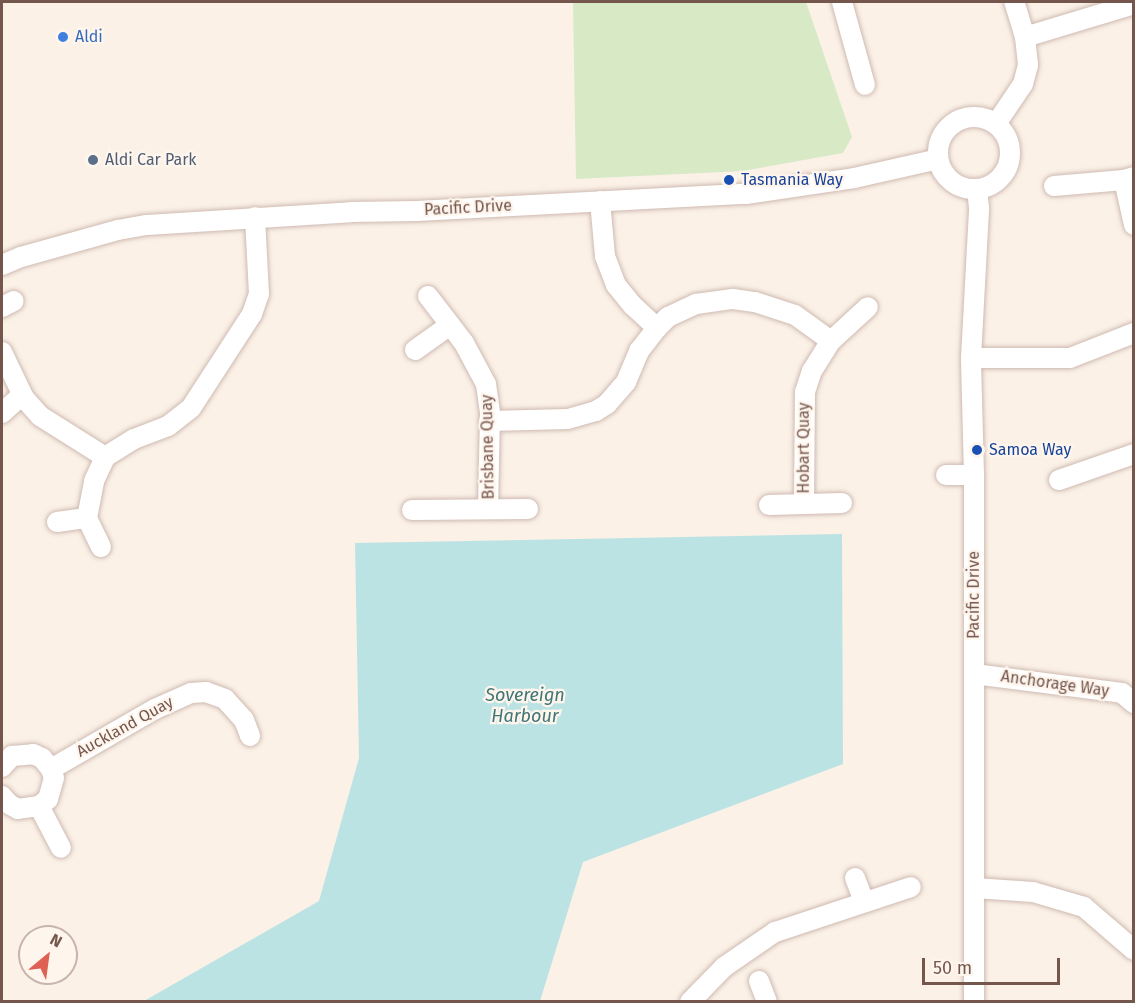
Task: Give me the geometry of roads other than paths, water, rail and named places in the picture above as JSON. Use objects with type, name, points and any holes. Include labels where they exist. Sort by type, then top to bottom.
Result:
[{"type":"street","points":[[842,2],[865,85]]},
{"type":"street","points":[[996,124],[1023,84],[1028,65],[1025,37],[1014,2]]},
{"type":"street","points":[[1025,37],[1134,4]]},
{"type":"street","points":[[969,117],[983,118],[996,124],[1009,144],[1008,163],[999,179],[977,189],[964,188],[952,181],[943,171],[938,159],[939,144],[945,131],[955,122],[969,117]]},
{"type":"street","name":"Pacific Drive","points":[[2,265],[21,256],[118,230],[255,217],[746,194],[854,178],[938,159]]},
{"type":"street","points":[[1054,186],[1129,179],[1134,225]]},
{"type":"street","name":"Pacific Drive","points":[[974,1002],[974,475],[970,358],[979,208],[977,189]]},
{"type":"street","points":[[600,201],[605,256],[616,285],[633,306],[657,327]]},
{"type":"street","points":[[101,547],[87,518],[94,481],[105,457],[134,439],[168,426],[191,408],[240,336],[260,294],[255,217]]},
{"type":"street","name":"Brisbane Quay","points":[[428,296],[464,343],[486,384],[489,421],[488,509]]},
{"type":"street","points":[[489,421],[568,419],[596,411],[612,399],[626,382],[639,351],[657,327],[668,317],[696,304],[733,300],[755,302],[795,315],[831,341]]},
{"type":"street","name":"Hobart Quay","points":[[804,503],[805,392],[812,371],[831,341],[868,307]]},
{"type":"street","points":[[415,351],[450,325]]},
{"type":"street","points":[[970,358],[1070,358],[1134,333]]},
{"type":"street","points":[[2,352],[22,395],[40,416],[105,457]]},
{"type":"street","points":[[2,413],[22,395]]},
{"type":"street","points":[[1059,480],[1134,454]]},
{"type":"street","points":[[946,475],[974,475]]},
{"type":"street","name":"Hobart Quay","points":[[769,505],[842,503]]},
{"type":"street","name":"Brisbane Quay","points":[[412,510],[528,509]]},
{"type":"street","points":[[57,522],[87,518]]},
{"type":"street","name":"Anchorage Way","points":[[974,674],[1130,692]]},
{"type":"street","name":"Auckland Quay","points":[[51,769],[155,709],[191,693],[206,692],[225,699],[244,720],[250,736]]},
{"type":"street","points":[[2,796],[18,809],[39,806],[48,799],[54,778],[51,769],[42,758],[33,754],[5,755]]},
{"type":"street","points":[[39,806],[62,848]]},
{"type":"street","points":[[855,878],[864,902]]},
{"type":"street","points":[[690,1002],[724,967],[775,932],[911,887]]},
{"type":"street","points":[[975,888],[1033,892],[1084,907],[1134,950]]},
{"type":"street","points":[[759,981],[767,1002]]},
{"type":"water","name":"Sovereign Harbour","points":[[842,534],[843,764],[583,862],[540,1001],[144,1001],[319,901],[359,758],[355,543]]},
{"type":"place","name":"Aldi","points":[[63,37]]},
{"type":"place","name":"Aldi Car Park","points":[[93,160]]},
{"type":"place","name":"Tasmania Way","points":[[729,180]]},
{"type":"place","name":"Samoa Way","points":[[977,450]]}]
